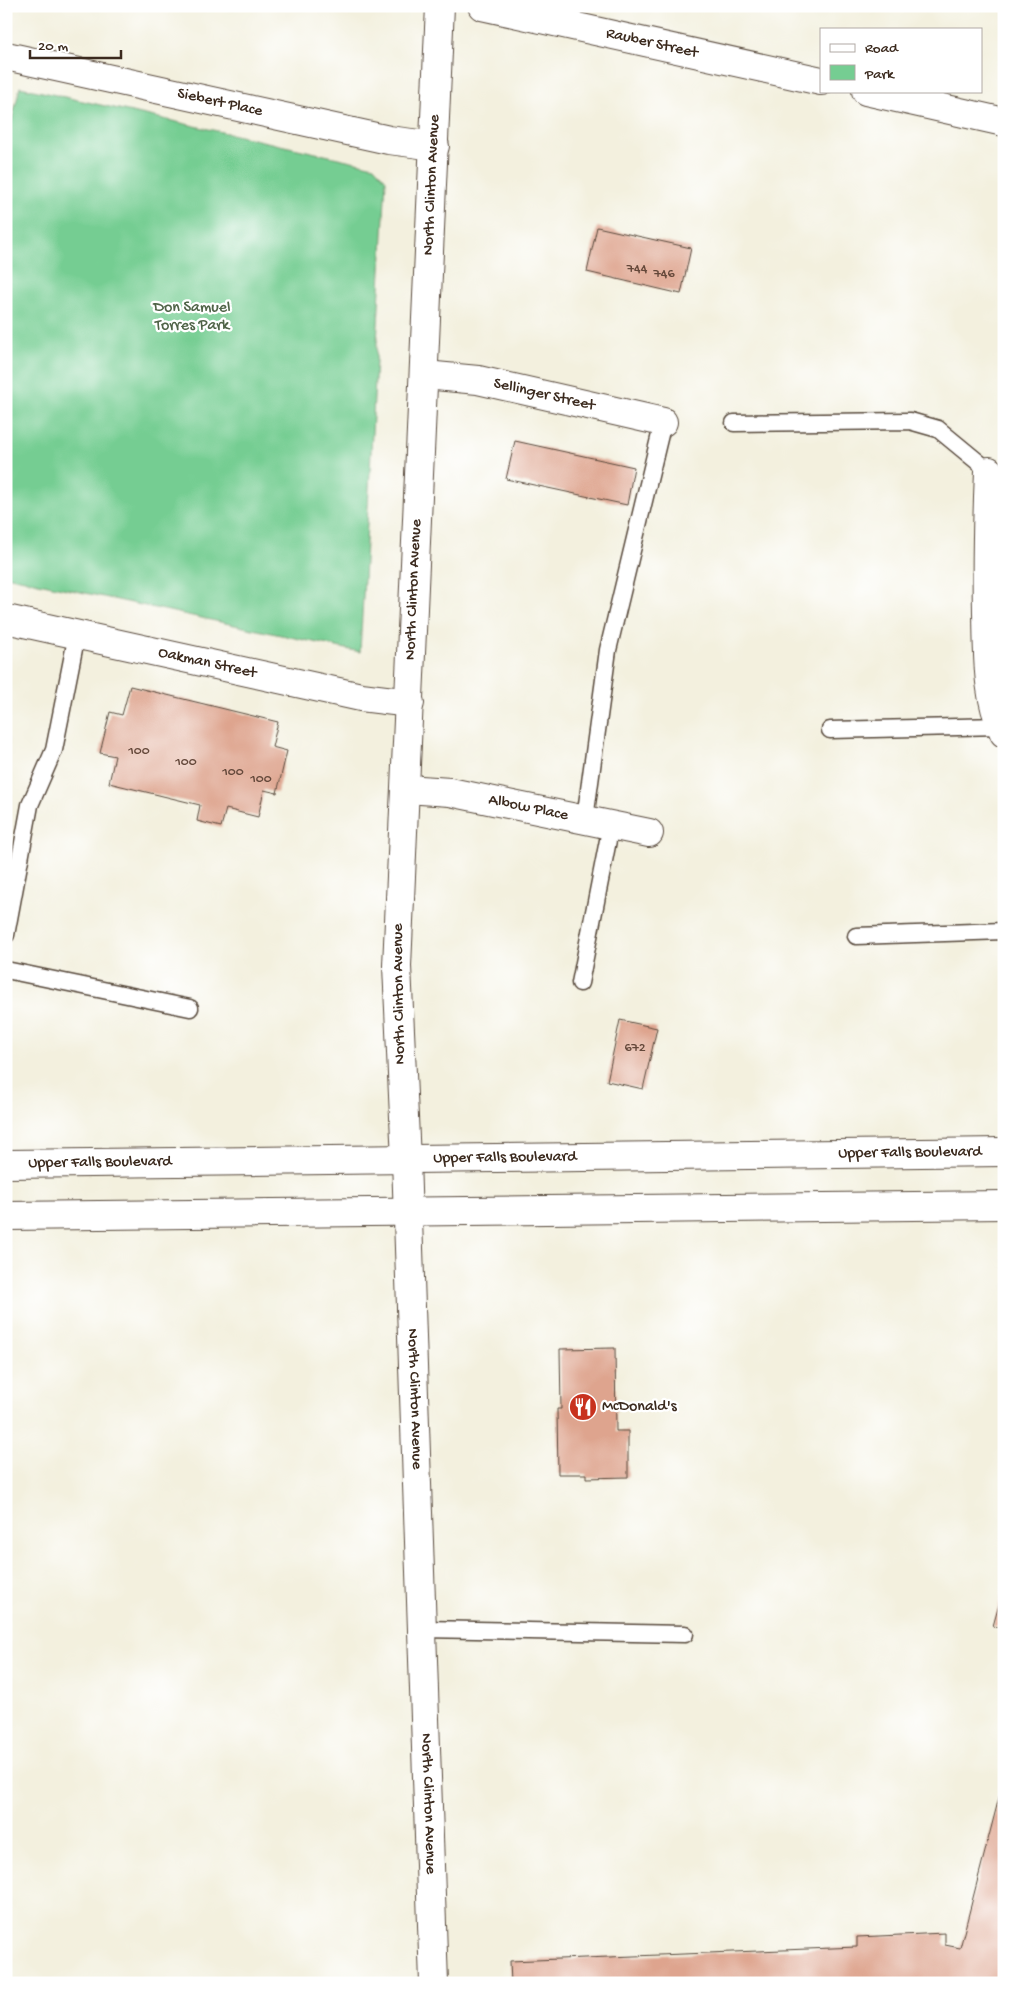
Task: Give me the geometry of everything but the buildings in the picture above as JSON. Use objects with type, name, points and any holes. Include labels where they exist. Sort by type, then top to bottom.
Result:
[{"type":"street","name":"North Clinton Avenue","points":[[434,1983],[408,1211],[397,966],[425,375],[440,6]]},
{"type":"street","name":"Rauber Street","points":[[482,6],[820,81]]},
{"type":"street","name":"Siebert Place","points":[[6,57],[389,140],[435,146]]},
{"type":"street","points":[[870,92],[1004,122]]},
{"type":"street","name":"Sellinger Street","points":[[425,375],[478,380],[663,422]]},
{"type":"street","points":[[999,473],[986,556],[989,672],[1002,730]]},
{"type":"street","name":"Oakman Street","points":[[7,624],[77,634],[361,697],[410,703]]},
{"type":"street","name":"Albow Place","points":[[406,790],[450,792],[649,833]]},
{"type":"street","name":"Upper Falls Boulevard","points":[[6,1164],[1004,1152]]},
{"type":"street","points":[[6,1160],[34,1163]]},
{"type":"street","points":[[6,1216],[1004,1205]]},
{"type":"lane","points":[[734,423],[910,421],[938,429],[999,473]]},
{"type":"lane","points":[[585,819],[608,650],[663,422]]},
{"type":"lane","points":[[6,935],[30,805],[54,750],[77,634]]},
{"type":"lane","points":[[830,730],[1002,730]]},
{"type":"lane","points":[[580,983],[612,825]]},
{"type":"lane","points":[[856,936],[1004,931]]},
{"type":"lane","points":[[6,970],[190,1008]]},
{"type":"lane","points":[[422,1628],[686,1634]]},
{"type":"green space","name":"Don Samuel Torres Park","points":[[20,87],[374,166],[386,180],[360,652],[6,576],[6,144]]},
{"type":"place","name":"McDonald's","points":[[583,1407]]}]
